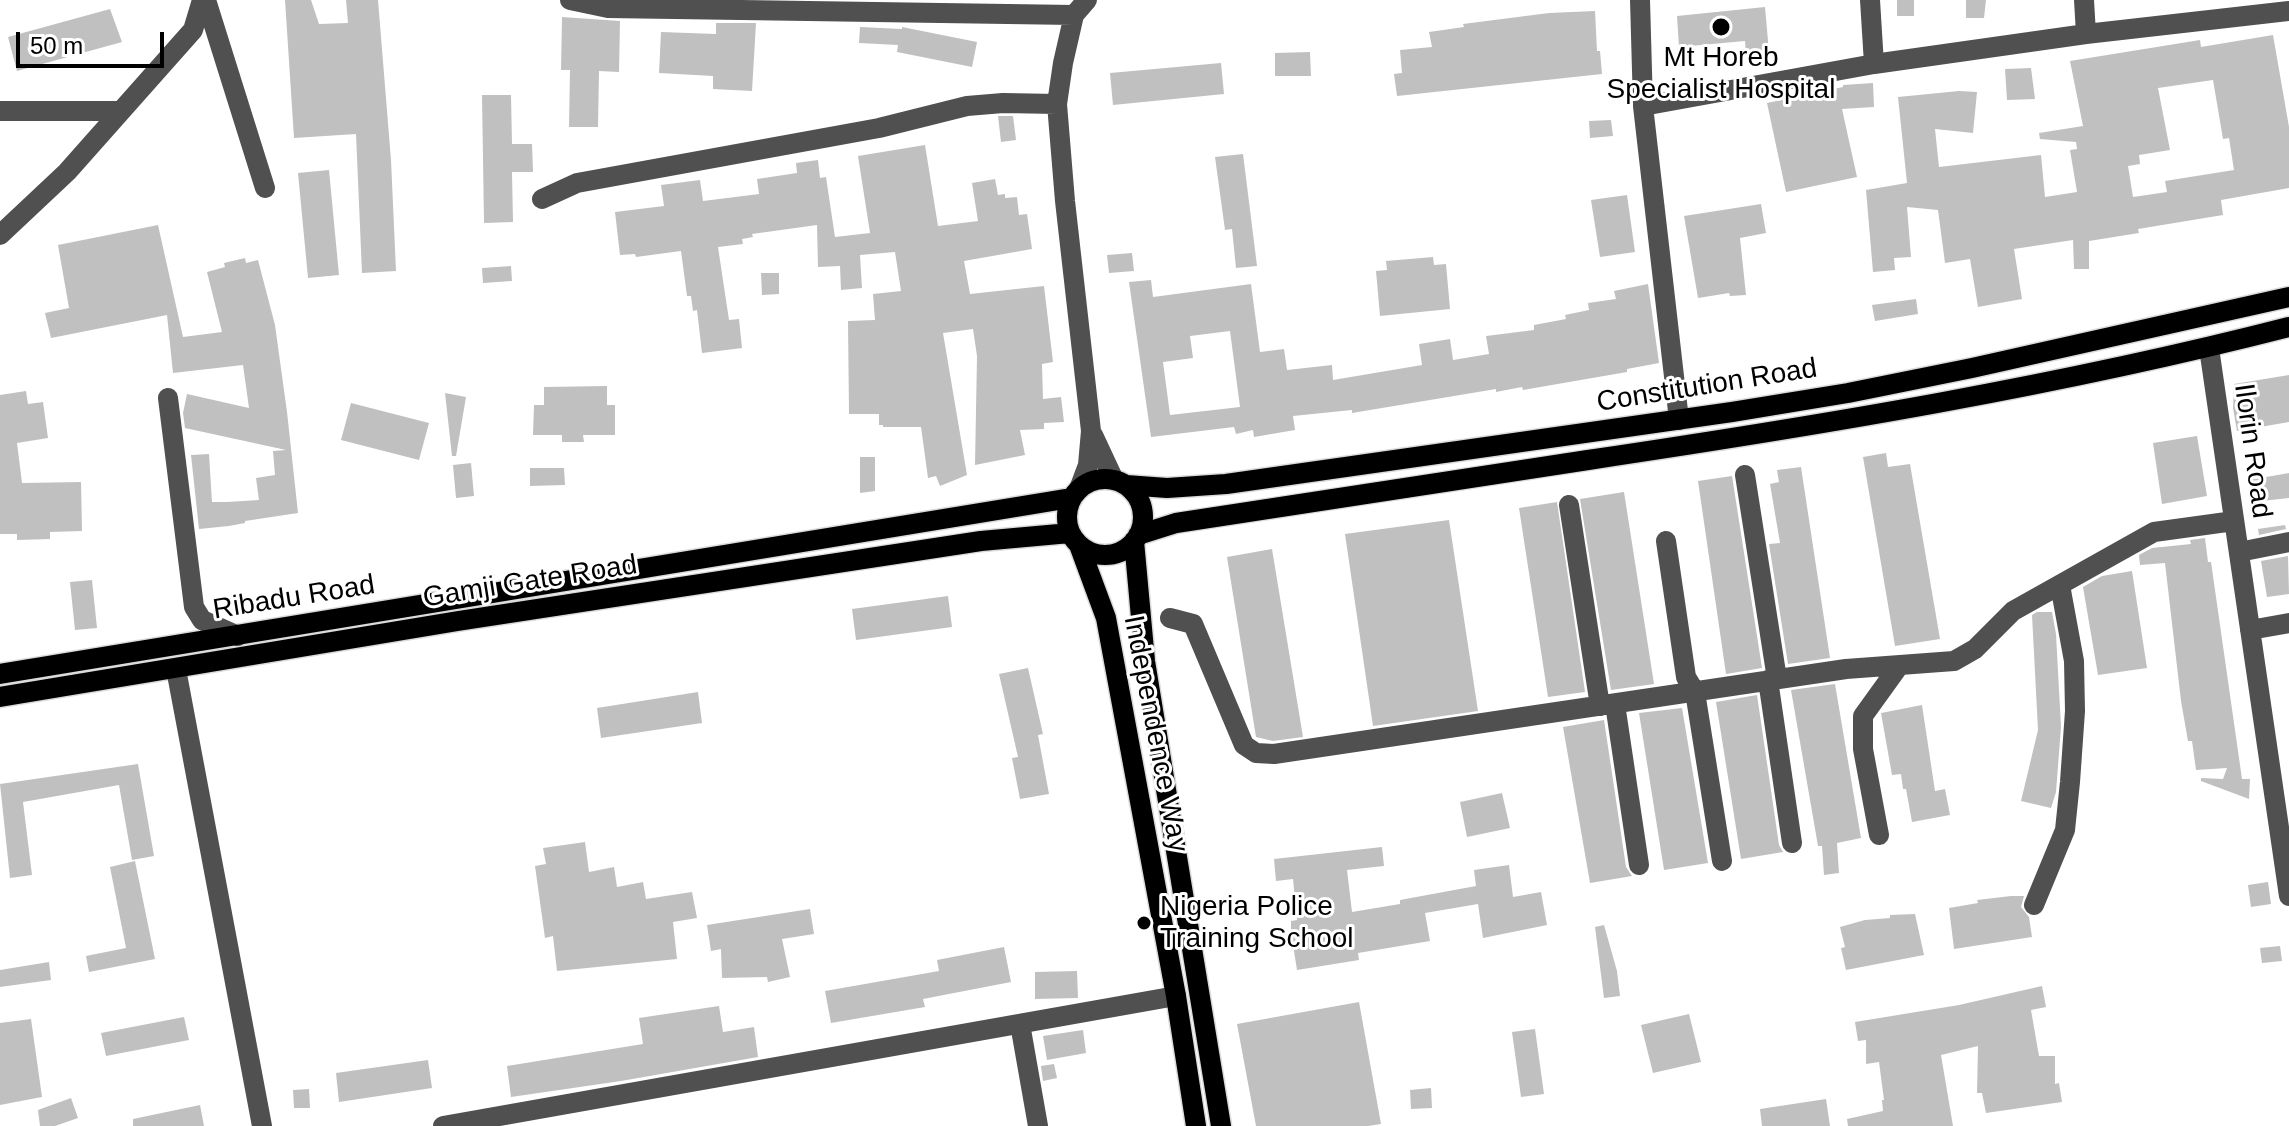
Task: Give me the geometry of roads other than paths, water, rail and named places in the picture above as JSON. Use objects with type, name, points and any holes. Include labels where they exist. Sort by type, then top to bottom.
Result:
[{"type":"main road","name":"Constitution Road","points":[[1120,483],[1167,488],[1226,484],[1679,420],[1848,393],[1972,368],[2289,297]]},
{"type":"main road","name":"Constitution Road","points":[[1136,538],[1176,523],[1806,427],[2209,348],[2289,327]]},
{"type":"main road","points":[[1102,479],[1120,483],[1134,493],[1143,514],[1136,538],[1122,550],[1108,554],[1092,552],[1075,539],[1067,521],[1075,494],[1090,482],[1102,479]]},
{"type":"main road","name":"Ribadu Road","points":[[0,674],[976,515],[1075,494]]},
{"type":"main road","name":"Independence Way","points":[[1136,538],[1145,661],[1221,1126]]},
{"type":"main road","name":"Independence Way","points":[[1075,539],[1106,618],[1176,996],[1196,1126]]},
{"type":"main road","name":"Gamji Gate Road","points":[[0,697],[458,621],[981,541],[1075,539]]},
{"type":"street","points":[[0,235],[67,172],[193,30],[204,0]]},
{"type":"street","points":[[204,0],[265,188]]},
{"type":"street","points":[[570,0],[608,8],[1081,8],[1063,63],[1057,104],[1091,431],[1088,465],[1075,494]]},
{"type":"street","points":[[1640,0],[1643,106],[1679,420]]},
{"type":"street","points":[[1870,0],[1874,64]]},
{"type":"street","points":[[2084,0],[2086,34]]},
{"type":"street","points":[[1643,106],[1874,64],[2086,34],[2289,11]]},
{"type":"street","points":[[542,199],[577,183],[879,128],[967,106],[1057,104]]},
{"type":"street","points":[[0,111],[120,111]]},
{"type":"street","name":"Ilorin Road","points":[[2209,348],[2250,630],[2282,796],[2289,895]]},
{"type":"street","points":[[168,398],[194,607],[202,620],[238,636]]},
{"type":"street","points":[[1091,431],[1120,483]]},
{"type":"street","points":[[1745,475],[1792,843]]},
{"type":"street","points":[[1569,505],[1639,865]]},
{"type":"street","points":[[1170,618],[1193,624],[1244,745],[1256,753],[1274,754],[1772,679],[1846,669],[1954,661],[1975,649],[2013,611],[2154,532],[2234,521]]},
{"type":"street","points":[[1666,541],[1686,677],[1695,692],[1722,861]]},
{"type":"street","points":[[2239,552],[2289,542]]},
{"type":"street","points":[[2034,905],[2065,830],[2070,782],[2075,711],[2074,661],[2060,585]]},
{"type":"street","points":[[2250,630],[2289,623]]},
{"type":"street","points":[[1879,835],[1863,749],[1863,716],[1899,666]]},
{"type":"street","points":[[176,669],[262,1126]]},
{"type":"street","points":[[443,1126],[1176,996]]},
{"type":"street","points":[[1020,1024],[1038,1126]]},
{"type":"place","name":"Mt Horeb Specialist Hospital","points":[[1721,27]]},
{"type":"place","name":"Nigeria Police Training School","points":[[1144,923]]}]
